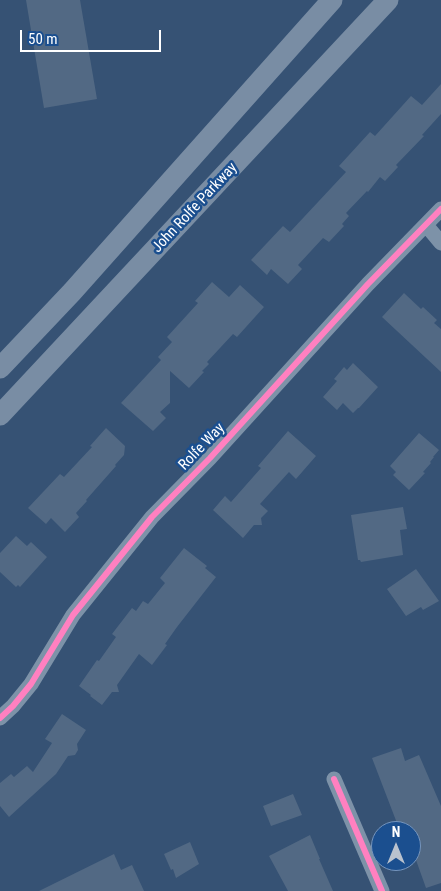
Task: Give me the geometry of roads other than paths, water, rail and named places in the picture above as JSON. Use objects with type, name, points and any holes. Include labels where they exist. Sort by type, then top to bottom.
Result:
[{"type":"main road","points":[[0,368],[72,292],[332,0]]},
{"type":"main road","name":"John Rolfe Parkway","points":[[0,415],[388,0]]},
{"type":"street","name":"Rolfe Way","points":[[0,718],[13,706],[31,684],[73,615],[152,517],[210,458],[368,284],[441,209]]},
{"type":"street","points":[[426,225],[441,243]]},
{"type":"street","points":[[334,779],[382,891]]}]
